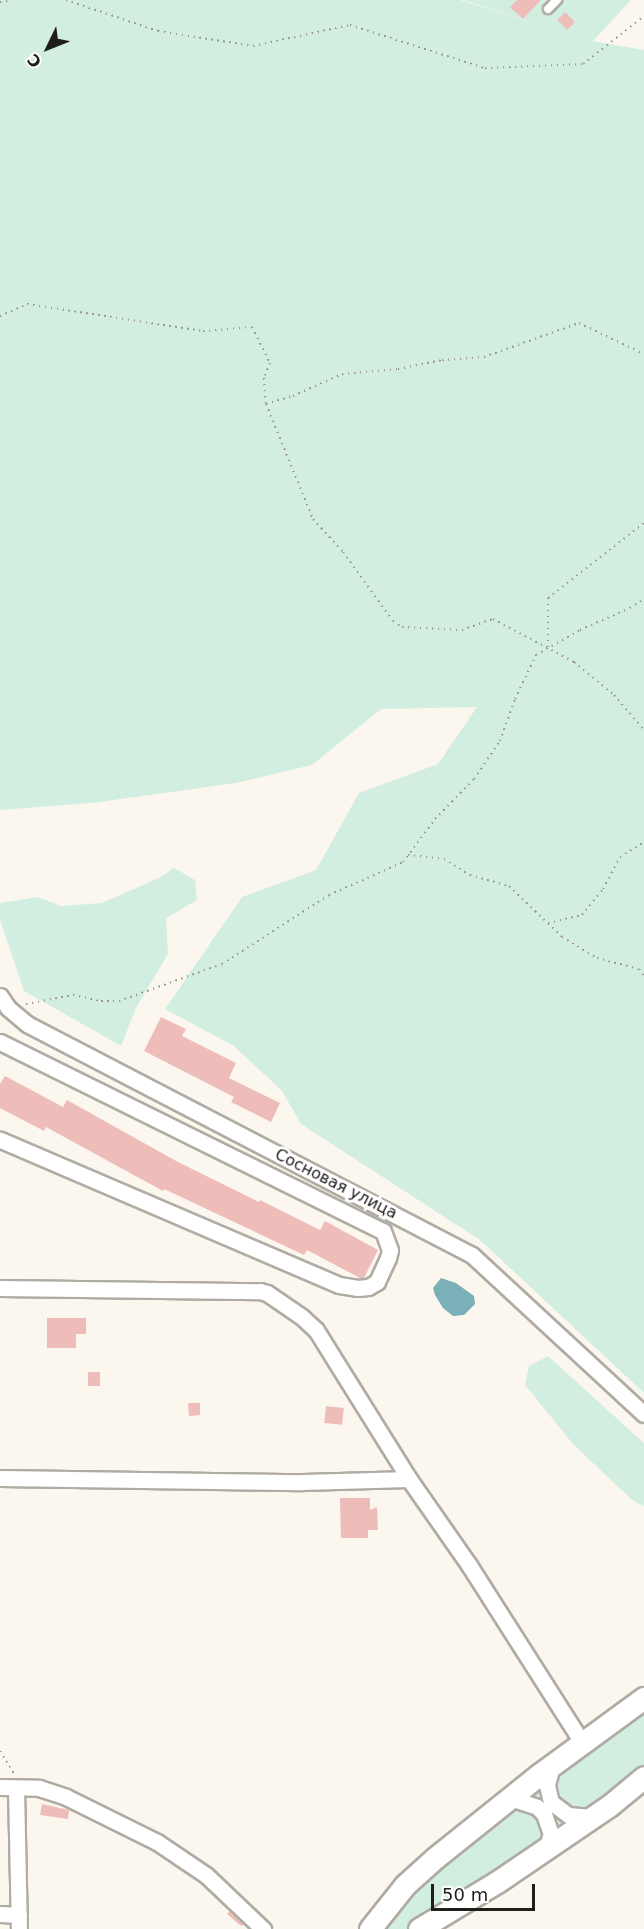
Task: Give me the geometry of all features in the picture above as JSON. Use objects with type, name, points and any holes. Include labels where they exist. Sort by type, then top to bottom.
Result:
[{"type":"main road","points":[[370,1929],[405,1885],[510,1798],[644,1698]]},
{"type":"main road","points":[[419,1929],[592,1817],[644,1777]]},
{"type":"street","name":"Сосновая улица","points":[[2,1002],[27,1024],[472,1255],[644,1414]]},
{"type":"street","points":[[0,1042],[382,1231],[390,1250],[388,1258],[377,1282],[368,1287],[339,1285],[0,1140]]},
{"type":"street","points":[[0,1288],[267,1293],[316,1330],[409,1479],[470,1565],[583,1744]]},
{"type":"street","points":[[0,1478],[302,1482],[409,1479]]},
{"type":"street","points":[[552,1766],[547,1785],[550,1802],[568,1815],[592,1817]]},
{"type":"street","points":[[0,1787],[39,1788],[66,1797],[157,1842],[206,1875],[263,1929]]},
{"type":"street","points":[[0,1914],[19,1922],[20,1788]]},
{"type":"street","points":[[510,1798],[537,1807],[544,1814],[551,1834],[546,1848]]},
{"type":"lane","points":[[548,9],[557,0]]},
{"type":"path","points":[[0,2],[11,0]]},
{"type":"path","points":[[66,0],[158,32],[253,46],[350,25],[485,68],[583,64],[644,16]]},
{"type":"path","points":[[0,316],[27,304],[203,331],[252,327],[270,363],[264,378],[266,404],[313,519],[343,552],[393,621],[402,627],[462,630],[493,619],[574,662],[614,695],[644,730]]},
{"type":"path","points":[[266,404],[293,396],[342,374],[398,369],[441,360],[484,357],[579,323],[644,354]]},
{"type":"path","points":[[548,648],[548,598],[644,523]]},
{"type":"path","points":[[2,1002],[73,995],[101,1001],[119,1000],[222,964],[329,895],[403,862],[435,819],[474,779],[500,741],[515,699],[536,655],[644,599]]},
{"type":"path","points":[[548,923],[582,915],[603,888],[620,857],[644,842]]},
{"type":"path","points":[[408,855],[444,859],[470,875],[509,886],[562,937],[597,958],[639,969],[644,975]]},
{"type":"path","points":[[0,1751],[20,1788]]},
{"type":"green space","points":[[0,0],[460,0],[537,24],[463,0],[631,0],[593,41],[644,50],[644,1393],[480,1240],[301,1124],[282,1091],[234,1046],[165,1009],[242,897],[316,870],[359,793],[438,764],[477,707],[381,709],[312,765],[236,783],[92,803],[0,810]]},
{"type":"green space","points":[[174,868],[195,880],[197,900],[166,918],[168,954],[136,1008],[121,1046],[24,991],[0,920],[0,903],[38,897],[61,906],[102,903],[159,878]]},
{"type":"green space","points":[[548,1356],[644,1443],[644,1506],[632,1500],[573,1444],[525,1385],[529,1366]]},
{"type":"green space","points":[[644,1702],[644,1774],[591,1814],[558,1806],[551,1778]]},
{"type":"green space","points":[[547,1772],[544,1793],[578,1820],[555,1833],[522,1798]]},
{"type":"green space","points":[[522,1805],[543,1820],[544,1844],[409,1929],[375,1929],[395,1902],[501,1810]]},
{"type":"water","points":[[441,1278],[456,1283],[474,1296],[475,1304],[464,1315],[453,1316],[443,1308],[433,1288]]},
{"type":"building","points":[[517,0],[541,0],[523,19],[510,7]]},
{"type":"building","points":[[565,12],[575,22],[567,30],[557,20]]},
{"type":"building","points":[[161,1017],[186,1029],[182,1036],[236,1063],[229,1078],[280,1103],[271,1122],[231,1102],[234,1097],[144,1051]]},
{"type":"building","points":[[5,1076],[63,1107],[67,1100],[178,1162],[259,1202],[260,1200],[320,1230],[325,1221],[378,1250],[364,1278],[307,1250],[304,1255],[164,1189],[163,1191],[46,1127],[44,1131],[0,1108],[0,1084]]},
{"type":"building","points":[[47,1318],[86,1318],[86,1334],[76,1334],[76,1348],[47,1348]]},
{"type":"building","points":[[88,1372],[100,1372],[100,1386],[88,1386]]},
{"type":"building","points":[[188,1403],[200,1403],[200,1415],[189,1416]]},
{"type":"building","points":[[326,1406],[344,1408],[342,1425],[324,1423]]},
{"type":"building","points":[[340,1498],[370,1498],[370,1510],[377,1507],[378,1530],[368,1530],[368,1538],[341,1538]]},
{"type":"building","points":[[42,1804],[69,1810],[68,1819],[40,1815]]},
{"type":"building","points":[[230,1911],[244,1924],[241,1926],[227,1914]]}]
